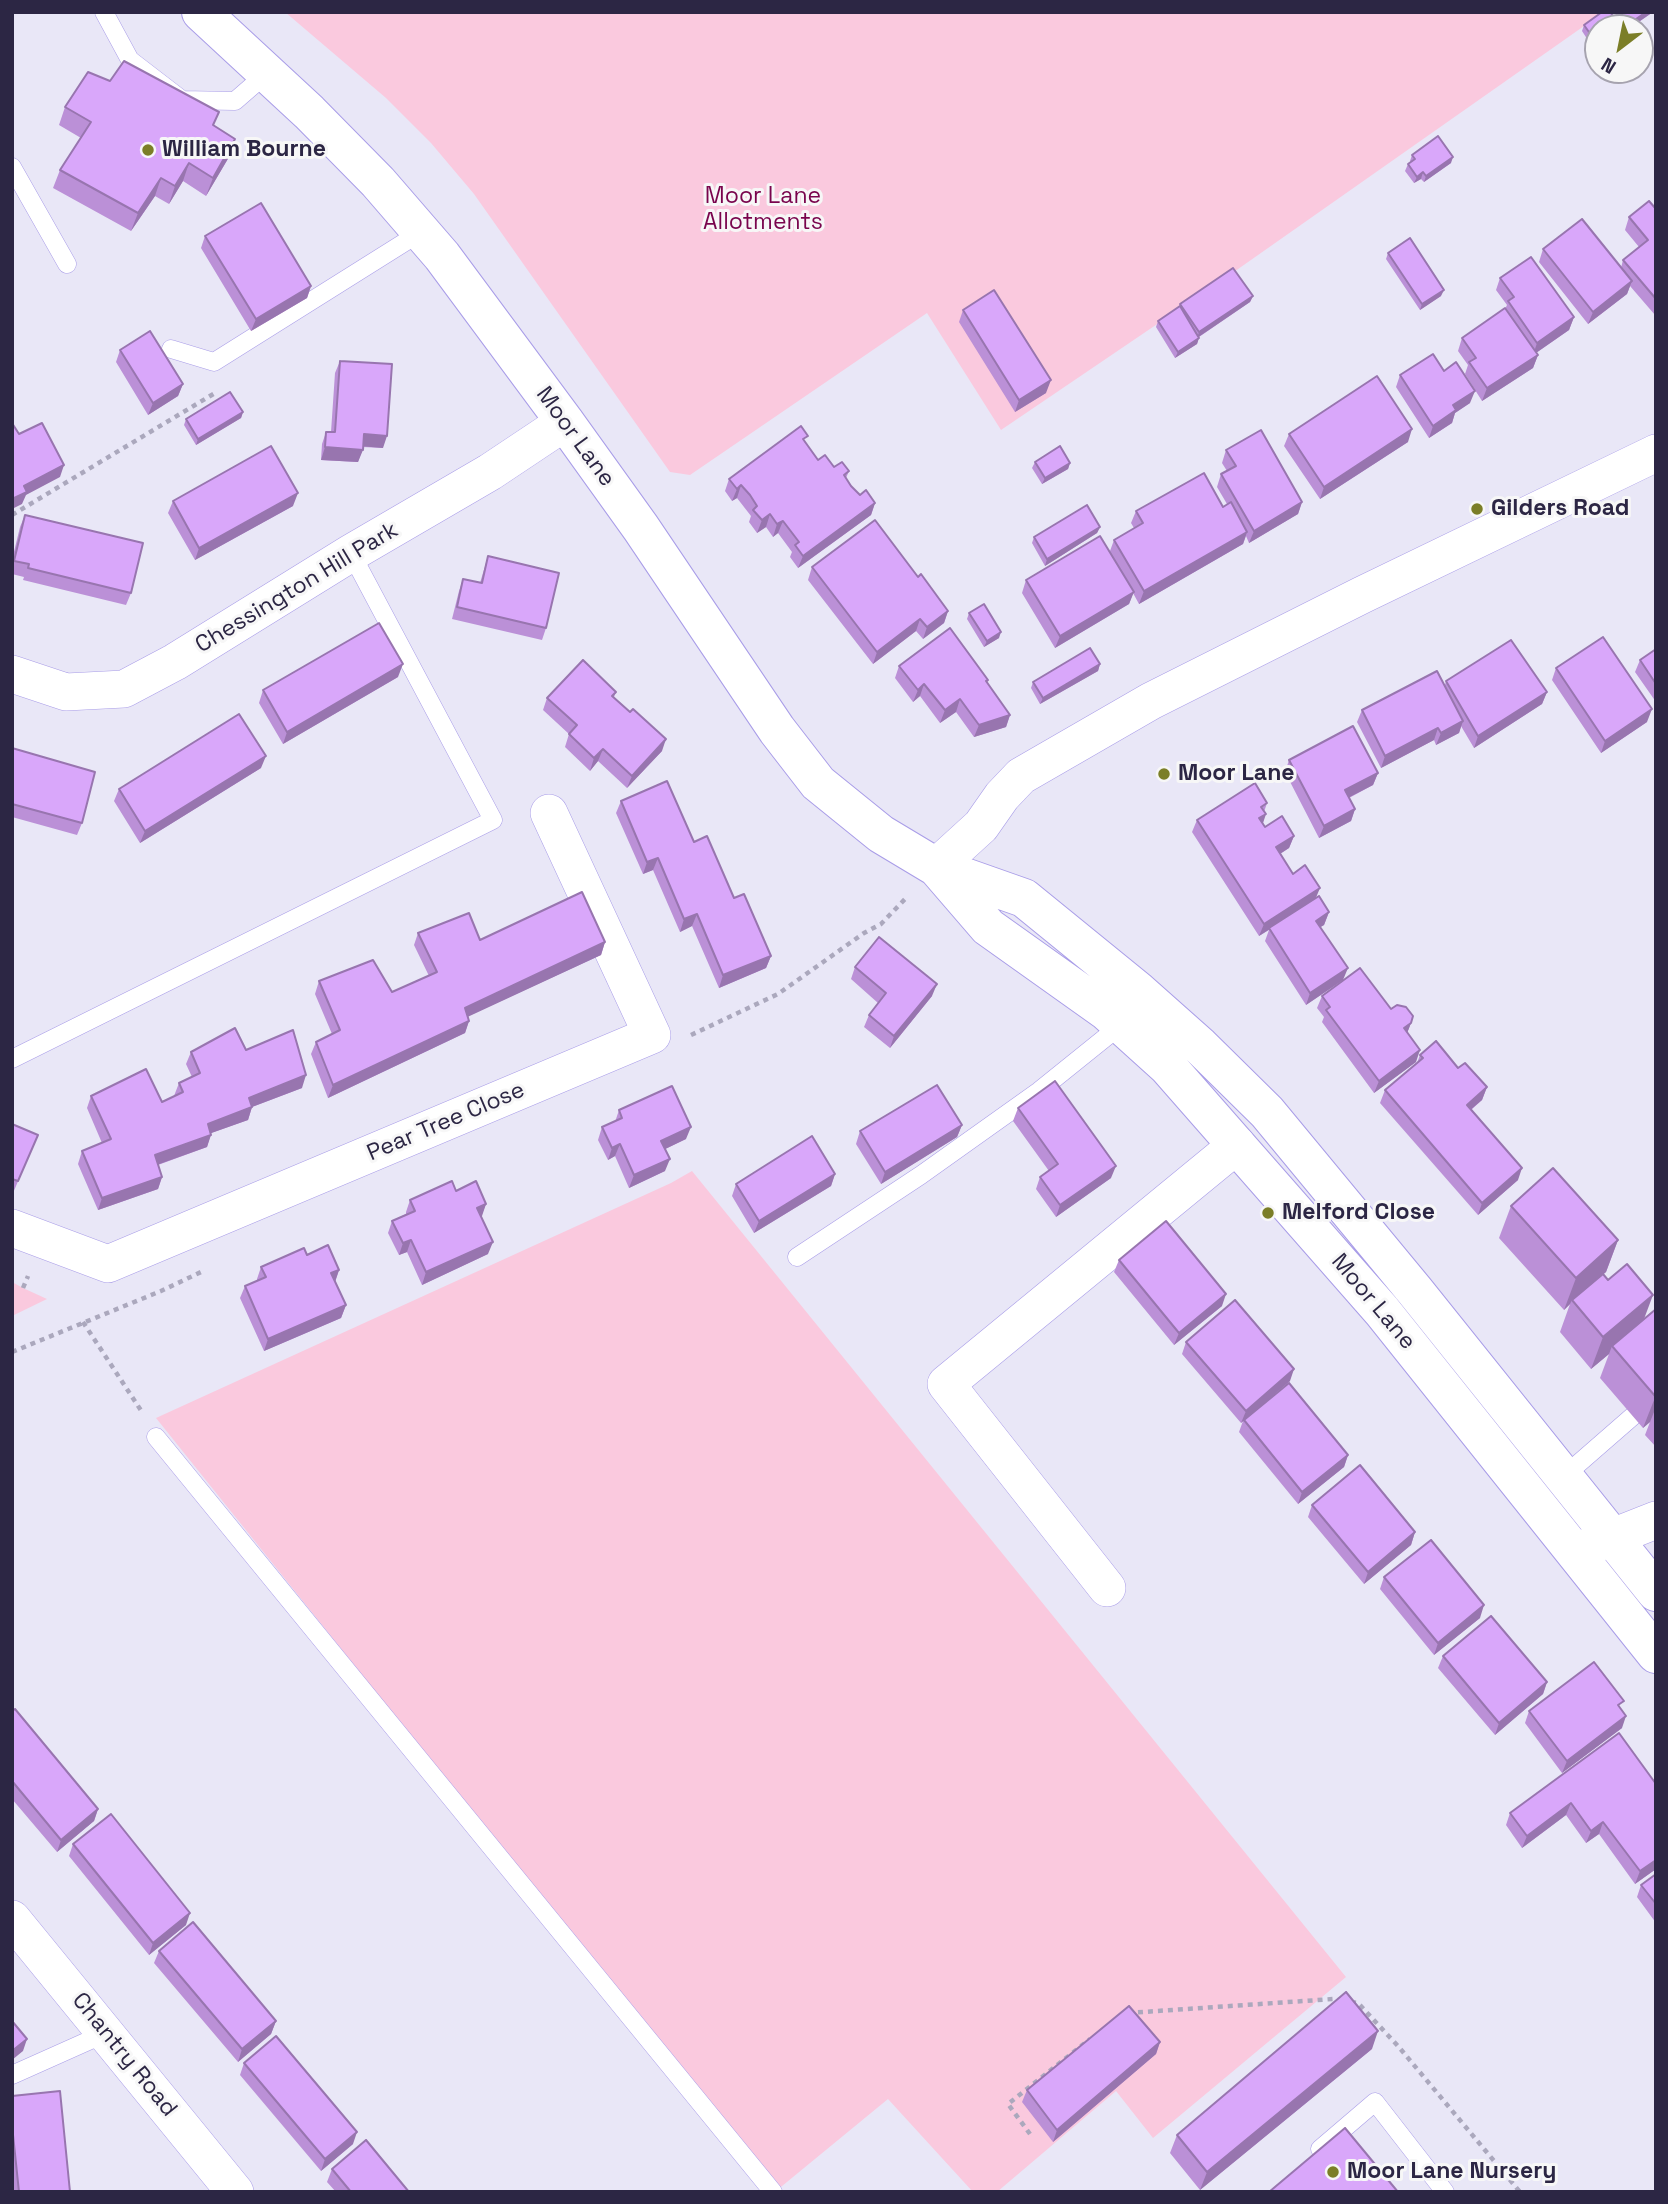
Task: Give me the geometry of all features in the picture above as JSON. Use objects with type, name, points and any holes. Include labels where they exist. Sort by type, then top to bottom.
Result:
[{"type":"street","name":"Moor Lane","points":[[201,12],[309,112],[378,182],[442,256],[641,528],[777,730],[818,783],[881,834],[936,867],[1024,898],[1137,990],[1200,1046],[1258,1102],[1656,1592]]},
{"type":"street","name":"Chessington Hill Park","points":[[12,674],[66,692],[124,689],[175,662],[351,553],[490,472],[565,422]]},
{"type":"street","points":[[936,867],[981,826],[1002,796],[1021,776],[1151,701],[1656,453]]},
{"type":"street","name":"Pear Tree Close","points":[[12,1228],[108,1264],[652,1035],[549,813]]},
{"type":"street","name":"Moor Lane","points":[[936,867],[988,927],[1106,1011],[1168,1067],[1382,1311],[1656,1654]]},
{"type":"street","points":[[1107,1588],[946,1384],[1237,1145]]},
{"type":"street","points":[[1574,1552],[1656,1520]]},
{"type":"street","name":"Chantry Road","points":[[12,1919],[235,2192]]},
{"type":"lane","points":[[104,12],[130,60],[181,100],[235,101],[266,74]]},
{"type":"lane","points":[[12,167],[67,264]]},
{"type":"lane","points":[[171,349],[214,362],[421,232]]},
{"type":"lane","points":[[12,1059],[493,820],[351,553]]},
{"type":"lane","points":[[797,1257],[922,1175],[1039,1091],[1121,1025]]},
{"type":"lane","points":[[1563,1477],[1633,1416]]},
{"type":"lane","points":[[156,1437],[774,2192]]},
{"type":"lane","points":[[12,2075],[106,2033]]},
{"type":"lane","points":[[1312,2156],[1375,2102],[1445,2192]]},
{"type":"path","points":[[83,1322],[149,1422],[156,1437]]},
{"type":"path","points":[[1121,2014],[1333,1999],[1357,2003],[1398,2046],[1520,2192]]},
{"type":"path","points":[[1030,2134],[1007,2104],[1090,2038]]},
{"type":"green space","name":"Moor Lane Allotments","points":[[285,12],[1604,12],[1584,14],[1584,26],[1231,274],[1001,430],[927,313],[690,475],[670,472],[474,194],[431,143],[386,98]]},
{"type":"green space","points":[[692,1171],[1346,1977],[1153,2138],[1116,2091],[997,2192],[973,2192],[888,2099],[776,2191],[156,1418],[671,1183]]},
{"type":"green space","points":[[12,1282],[23,1288],[47,1299],[12,1316]]},
{"type":"building","points":[[1620,12],[1646,12],[1643,14]]},
{"type":"building","name":"William Bourne","points":[[124,61],[219,112],[213,125],[235,139],[213,178],[189,163],[175,186],[161,178],[138,213],[60,170],[91,122],[65,107],[88,72],[110,81]]},
{"type":"building","points":[[1438,136],[1453,157],[1426,176],[1423,172],[1417,177],[1408,164],[1415,159],[1412,155]]},
{"type":"building","points":[[1649,201],[1656,209],[1656,299],[1623,260],[1648,240],[1629,217]]},
{"type":"building","points":[[261,203],[311,286],[256,319],[205,236]]},
{"type":"building","points":[[1582,219],[1632,281],[1593,312],[1543,249]]},
{"type":"building","points":[[1410,238],[1444,290],[1422,304],[1388,253]]},
{"type":"building","points":[[1531,257],[1574,317],[1537,343],[1508,301],[1514,297],[1500,278]]},
{"type":"building","points":[[1233,268],[1253,296],[1199,332],[1180,304]]},
{"type":"building","points":[[994,290],[1051,380],[1019,400],[963,310]]},
{"type":"building","points":[[1180,306],[1199,338],[1178,352],[1158,321]]},
{"type":"building","points":[[1505,308],[1538,355],[1487,388],[1469,362],[1476,358],[1462,338]]},
{"type":"building","points":[[150,331],[183,384],[153,403],[120,350]]},
{"type":"building","points":[[1433,354],[1444,371],[1456,362],[1475,391],[1453,405],[1456,410],[1433,426],[1400,375]]},
{"type":"building","points":[[340,361],[392,364],[387,436],[364,434],[363,450],[325,447],[326,432],[335,432]]},
{"type":"building","points":[[1377,376],[1412,429],[1324,487],[1289,434]]},
{"type":"building","points":[[230,392],[243,412],[198,439],[186,419]]},
{"type":"building","points":[[12,423],[19,434],[42,423],[64,465],[24,486],[27,492],[12,499]]},
{"type":"building","points":[[801,426],[808,436],[803,439],[818,460],[825,455],[834,467],[842,462],[849,471],[844,475],[851,486],[860,495],[866,490],[875,503],[803,556],[795,545],[799,542],[783,521],[777,524],[770,514],[762,520],[753,510],[757,506],[750,495],[741,485],[737,489],[729,479]]},
{"type":"building","points":[[1261,430],[1302,502],[1254,531],[1221,474],[1236,466],[1226,450]]},
{"type":"building","points":[[271,446],[298,493],[199,548],[173,501]]},
{"type":"building","points":[[1060,446],[1070,463],[1045,478],[1035,462]]},
{"type":"building","points":[[1204,473],[1223,507],[1231,502],[1247,532],[1144,591],[1114,540],[1143,523],[1136,511]]},
{"type":"building","points":[[1087,505],[1100,527],[1047,559],[1034,537]]},
{"type":"building","points":[[25,515],[143,543],[131,593],[28,568],[29,564],[14,561]]},
{"type":"building","points":[[875,520],[918,577],[921,574],[948,611],[927,627],[920,619],[877,652],[812,567]]},
{"type":"building","points":[[1100,536],[1134,592],[1060,636],[1026,580]]},
{"type":"building","points":[[488,556],[559,573],[546,628],[457,607],[463,579],[482,583]]},
{"type":"building","points":[[984,604],[1001,632],[987,641],[969,613]]},
{"type":"building","points":[[379,623],[403,664],[287,732],[263,690]]},
{"type":"building","points":[[950,628],[1010,715],[979,725],[960,699],[945,710],[924,684],[918,690],[899,666]]},
{"type":"building","points":[[1603,637],[1652,709],[1605,741],[1556,668]]},
{"type":"building","points":[[1511,640],[1547,692],[1478,736],[1446,681]]},
{"type":"building","points":[[1090,648],[1100,664],[1043,698],[1033,682]]},
{"type":"building","points":[[1656,649],[1656,684],[1640,660]]},
{"type":"building","points":[[583,660],[616,692],[612,696],[630,712],[633,709],[666,739],[632,776],[603,749],[594,758],[569,734],[577,725],[547,698]]},
{"type":"building","points":[[1437,671],[1463,721],[1441,733],[1438,728],[1385,756],[1362,710]]},
{"type":"building","points":[[239,714],[266,756],[145,831],[119,789]]},
{"type":"building","points":[[1353,726],[1378,773],[1345,790],[1355,809],[1324,826],[1289,760]]},
{"type":"building","points":[[12,748],[95,772],[82,823],[12,804]]},
{"type":"building","points":[[667,781],[694,842],[707,836],[734,898],[744,894],[771,956],[723,975],[697,914],[684,919],[658,858],[647,862],[621,801]]},
{"type":"building","points":[[1255,783],[1267,803],[1261,807],[1266,814],[1259,818],[1265,827],[1282,816],[1294,836],[1276,847],[1293,874],[1305,865],[1320,888],[1264,924],[1197,820]]},
{"type":"building","points":[[582,892],[605,942],[465,1008],[469,1021],[333,1085],[316,1042],[340,1030],[319,981],[373,960],[392,992],[437,972],[418,933],[469,913],[480,940]]},
{"type":"building","points":[[1319,896],[1329,912],[1316,921],[1348,968],[1310,993],[1269,928]]},
{"type":"building","points":[[879,937],[937,984],[894,1036],[869,1015],[886,993],[855,967]]},
{"type":"building","points":[[1360,968],[1391,1009],[1397,1005],[1406,1007],[1413,1016],[1411,1023],[1404,1028],[1420,1050],[1379,1081],[1326,1010],[1330,1007],[1322,996]]},
{"type":"building","points":[[235,1028],[246,1050],[293,1030],[306,1075],[249,1098],[252,1107],[208,1124],[211,1135],[155,1155],[162,1177],[102,1198],[82,1151],[111,1139],[91,1096],[146,1069],[162,1102],[183,1092],[179,1083],[200,1073],[191,1052]]},
{"type":"building","points":[[1436,1041],[1458,1068],[1465,1063],[1487,1087],[1467,1105],[1522,1168],[1482,1203],[1385,1090],[1423,1058],[1420,1055]]},
{"type":"building","points":[[1055,1081],[1116,1166],[1060,1205],[1040,1177],[1058,1164],[1018,1108]]},
{"type":"building","points":[[937,1085],[962,1125],[885,1172],[860,1131]]},
{"type":"building","points":[[672,1086],[691,1127],[661,1141],[670,1159],[634,1175],[620,1144],[612,1148],[602,1127],[622,1118],[619,1110]]},
{"type":"building","points":[[12,1124],[38,1135],[18,1181],[12,1179]]},
{"type":"building","points":[[812,1136],[835,1174],[759,1221],[736,1184]]},
{"type":"building","points":[[1553,1168],[1618,1240],[1576,1278],[1511,1206]]},
{"type":"building","points":[[452,1181],[456,1191],[476,1181],[486,1204],[477,1208],[493,1242],[426,1272],[411,1240],[403,1243],[392,1221],[415,1211],[410,1200]]},
{"type":"building","points":[[1166,1221],[1226,1294],[1179,1333],[1119,1260]]},
{"type":"building","points":[[328,1245],[339,1270],[331,1273],[346,1305],[268,1339],[245,1286],[266,1277],[261,1267],[304,1248],[307,1255]]},
{"type":"building","points":[[1627,1264],[1653,1295],[1603,1337],[1572,1300],[1603,1274],[1608,1280]]},
{"type":"building","points":[[1235,1300],[1294,1369],[1246,1411],[1186,1342]]},
{"type":"building","points":[[1656,1309],[1656,1395],[1655,1396],[1612,1346]]},
{"type":"building","points":[[1289,1383],[1348,1455],[1302,1492],[1244,1420]]},
{"type":"building","points":[[1360,1465],[1415,1532],[1368,1572],[1312,1505]]},
{"type":"building","points":[[1431,1540],[1484,1605],[1438,1643],[1384,1577]]},
{"type":"building","points":[[1491,1616],[1547,1682],[1499,1723],[1443,1656]]},
{"type":"building","points":[[1594,1662],[1624,1701],[1618,1705],[1626,1716],[1567,1761],[1529,1711]]},
{"type":"building","points":[[15,1709],[98,1809],[61,1840],[12,1781],[12,1711]]},
{"type":"building","points":[[1619,1733],[1656,1784],[1656,1860],[1640,1871],[1603,1822],[1591,1831],[1571,1803],[1527,1836],[1510,1813]]},
{"type":"building","points":[[111,1814],[190,1913],[153,1943],[73,1844]]},
{"type":"building","points":[[1656,1874],[1656,1904],[1641,1885]]},
{"type":"building","points":[[193,1922],[276,2021],[242,2049],[159,1951]]},
{"type":"building","points":[[1346,1992],[1378,2031],[1207,2172],[1177,2135]]},
{"type":"building","points":[[1129,2006],[1160,2042],[1057,2130],[1027,2090]]},
{"type":"building","points":[[12,2021],[27,2039],[12,2051]]},
{"type":"building","points":[[276,2036],[357,2132],[325,2159],[244,2063]]},
{"type":"building","points":[[60,2091],[70,2192],[19,2192],[12,2125],[12,2096]]},
{"type":"building","points":[[1345,2128],[1398,2192],[1269,2192]]},
{"type":"building","points":[[366,2140],[409,2192],[351,2192],[332,2169]]},
{"type":"place","name":"William Bourne","points":[[148,150]]},
{"type":"place","name":"Gilders Road","points":[[1477,509]]},
{"type":"place","name":"Moor Lane","points":[[1164,774]]},
{"type":"place","name":"Melford Close","points":[[1268,1213]]},
{"type":"place","name":"Moor Lane Nursery","points":[[1333,2172]]}]
